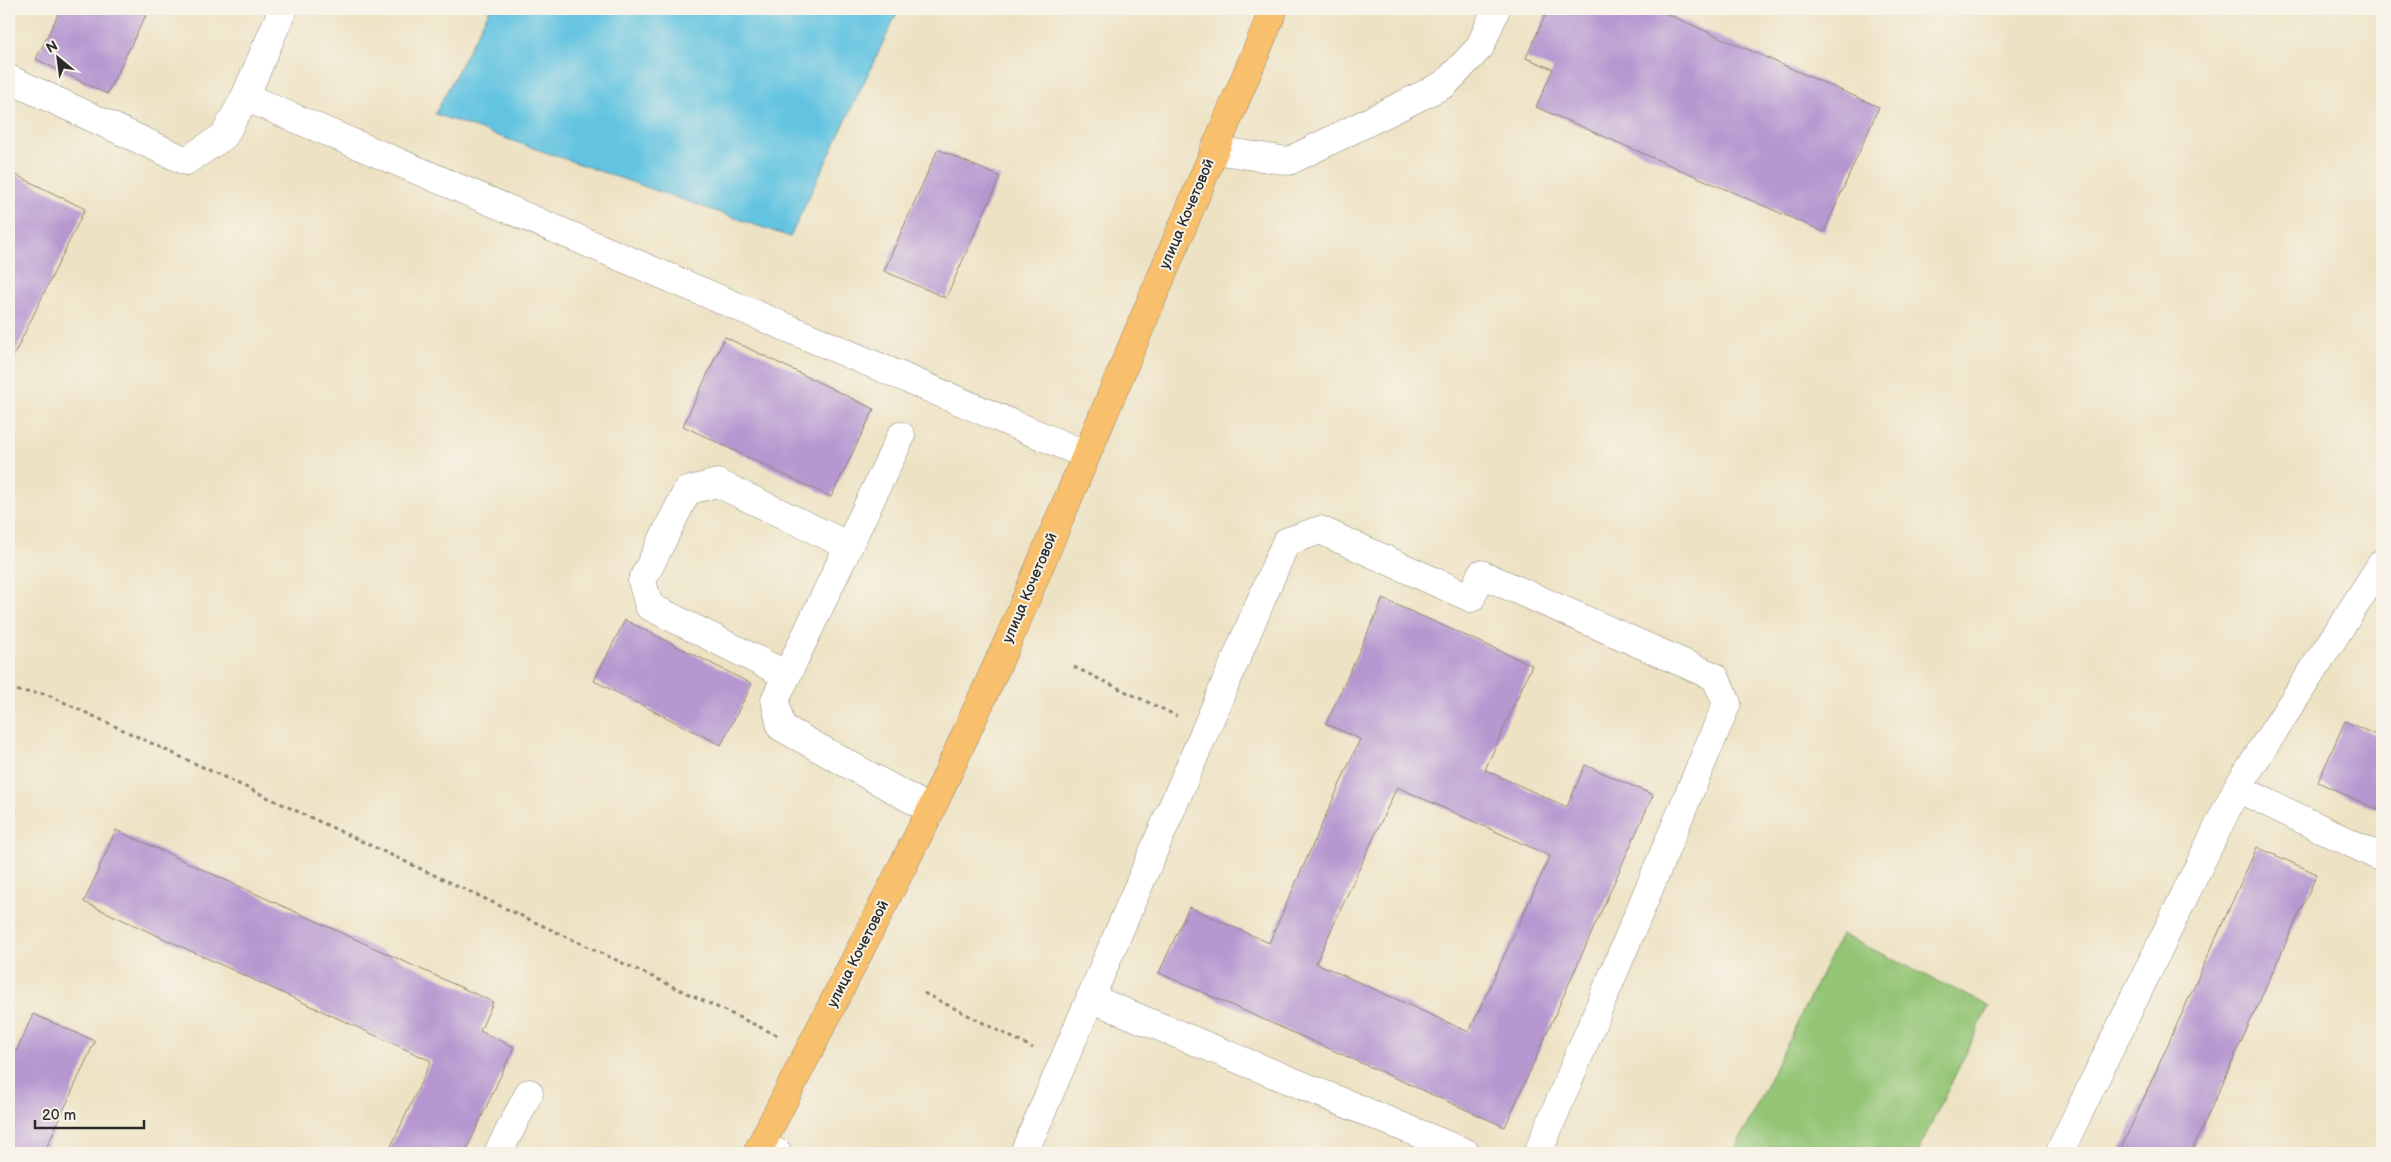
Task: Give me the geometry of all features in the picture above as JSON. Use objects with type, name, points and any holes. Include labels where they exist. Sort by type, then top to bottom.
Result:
[{"type":"main road","name":"улица Кочетовой","points":[[765,1151],[809,1050],[931,810],[1009,639],[1274,9]]},
{"type":"lane","points":[[9,79],[186,161],[224,136],[244,97],[283,9]]},
{"type":"lane","points":[[1214,150],[1289,161],[1445,84],[1480,47],[1496,9]]},
{"type":"lane","points":[[244,97],[1086,455]]},
{"type":"lane","points":[[901,436],[775,700],[781,727],[931,810]]},
{"type":"lane","points":[[787,675],[650,606],[642,582],[687,491],[717,482],[849,546]]},
{"type":"lane","points":[[1024,1153],[1286,542],[1320,530],[1471,598],[1481,574],[1714,677],[1727,703],[1538,1153]]},
{"type":"lane","points":[[2059,1153],[2237,788],[2382,563]]},
{"type":"lane","points":[[2237,788],[2382,858]]},
{"type":"lane","points":[[1090,998],[1466,1153]]},
{"type":"lane","points":[[498,1153],[529,1093]]},
{"type":"path","points":[[1074,667],[1206,729]]},
{"type":"path","points":[[9,690],[46,694],[809,1050]]},
{"type":"path","points":[[924,993],[1062,1064]]},
{"type":"green space","points":[[1841,934],[1989,1006],[1917,1153],[1733,1153]]},
{"type":"water","points":[[490,9],[899,9],[790,237],[435,114]]},
{"type":"building","points":[[61,9],[149,9],[107,94],[36,59]]},
{"type":"building","points":[[1548,9],[1661,9],[1660,11],[1879,107],[1824,232],[1536,107],[1553,69],[1526,58]]},
{"type":"building","points":[[938,149],[1000,177],[946,298],[884,271]]},
{"type":"building","points":[[12,173],[85,209],[9,365],[9,180]]},
{"type":"building","points":[[725,337],[874,409],[831,497],[683,426]]},
{"type":"building","points":[[1383,599],[1532,665],[1485,770],[1567,807],[1585,765],[1653,795],[1505,1127],[1159,973],[1189,907],[1269,943],[1360,739],[1326,724]],"holes":[[[1397,787],[1550,856],[1469,1032],[1316,963]]]},
{"type":"building","points":[[625,620],[752,684],[721,745],[594,681]]},
{"type":"building","points":[[2345,721],[2382,738],[2382,812],[2318,782]]},
{"type":"building","points":[[116,830],[493,1002],[480,1031],[514,1047],[465,1153],[388,1153],[431,1061],[84,902]]},
{"type":"building","points":[[2257,847],[2317,874],[2191,1153],[2119,1153]]},
{"type":"building","points":[[33,1014],[95,1041],[44,1153],[9,1153],[9,1067]]}]
